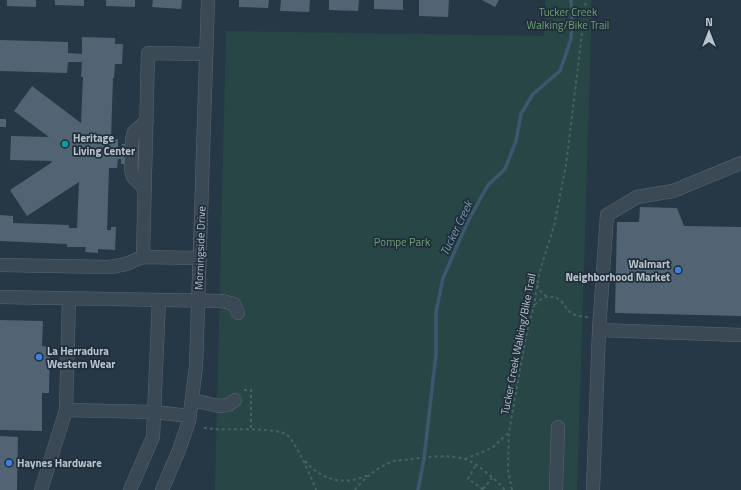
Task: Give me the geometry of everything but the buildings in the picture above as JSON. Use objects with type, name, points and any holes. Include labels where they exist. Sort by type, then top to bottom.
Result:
[{"type":"street","name":"Morningside Drive","points":[[162,490],[179,450],[190,416],[196,367],[208,0]]},
{"type":"street","points":[[143,257],[148,54],[206,54]]},
{"type":"street","points":[[593,490],[599,330],[607,215],[637,197],[673,191],[741,163]]},
{"type":"street","points":[[0,265],[110,267],[126,264],[143,257],[200,258]]},
{"type":"street","points":[[0,297],[222,301],[234,304],[238,313]]},
{"type":"street","points":[[41,490],[66,410],[69,298]]},
{"type":"street","points":[[130,490],[153,437],[159,300]]},
{"type":"street","points":[[599,330],[741,335]]},
{"type":"street","points":[[192,400],[219,406],[228,405],[238,395]]},
{"type":"street","points":[[66,410],[155,412],[190,416]]},
{"type":"street","points":[[556,490],[558,427]]},
{"type":"path","name":"Tucker Creek Walking/Bike Trail","points":[[512,490],[508,470],[509,432],[526,336],[534,306],[542,263],[554,226],[566,164],[586,0]]},
{"type":"path","points":[[537,285],[546,297]]},
{"type":"path","points":[[534,306],[538,300],[546,297],[552,297],[561,301],[568,311],[584,317]]},
{"type":"path","points":[[238,395],[251,390],[251,430]]},
{"type":"path","points":[[204,428],[276,430],[289,436],[307,468],[316,490]]},
{"type":"path","points":[[464,459],[492,448],[509,432]]},
{"type":"path","points":[[301,457],[312,469],[325,478],[350,480],[359,479],[394,461],[445,456],[464,459],[492,478],[505,490]]},
{"type":"path","points":[[476,466],[468,479],[483,490],[492,478]]},
{"type":"path","points":[[355,490],[370,474]]},
{"type":"green space","name":"Pompe Park","points":[[545,0],[591,0],[577,490],[215,490],[226,31],[544,36]]},
{"type":"waterway","name":"Tucker Creek","points":[[418,490],[424,459],[436,354],[436,312],[443,278],[468,221],[488,185],[505,169],[516,141],[521,114],[533,94],[560,71],[571,39],[571,0]]},
{"type":"place","name":"Heritage Living Center","points":[[65,144]]},
{"type":"place","name":"Walmart Neighborhood Market","points":[[678,270]]},
{"type":"place","name":"La Herradura Western Wear","points":[[39,357]]},
{"type":"place","name":"Haynes Hardware","points":[[9,463]]}]
